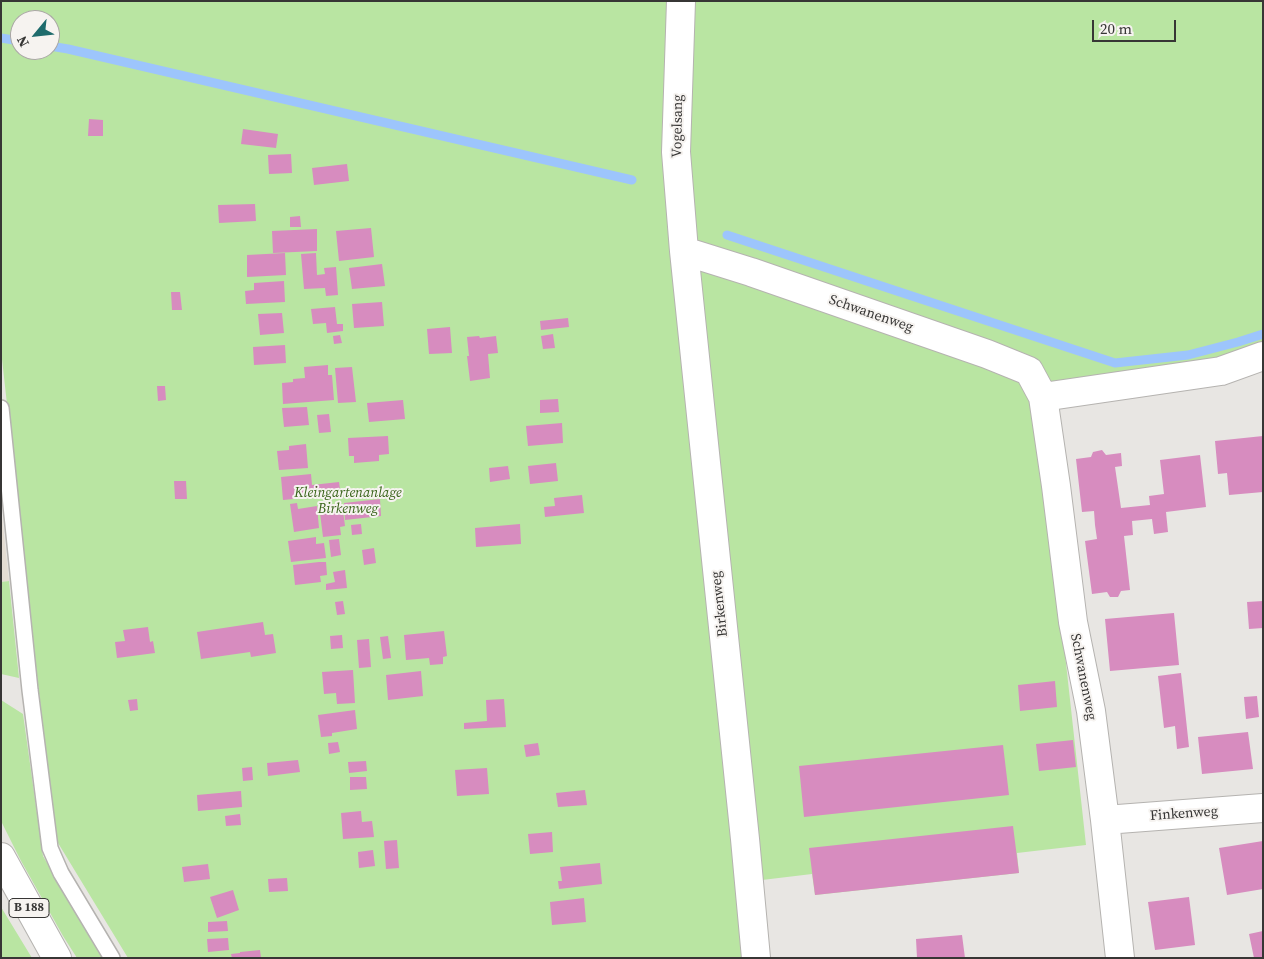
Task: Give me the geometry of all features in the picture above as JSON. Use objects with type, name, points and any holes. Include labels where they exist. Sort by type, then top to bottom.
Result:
[{"type":"street","name":"Vogelsang","points":[[681,1],[676,152],[684,251]]},
{"type":"street","name":"Schwanenweg","points":[[684,251],[751,272],[995,357],[1029,371],[1043,398],[1073,622],[1091,712],[1120,958]]},
{"type":"street","name":"Birkenweg","points":[[684,251],[756,958]]},
{"type":"street","points":[[1043,398],[1221,371],[1263,356]]},
{"type":"street","name":"Finkenweg","points":[[1105,820],[1263,808]]},
{"type":"street","name":"B 188","points":[[1,857],[57,958]]},
{"type":"lane","points":[[1,408],[30,690],[50,848],[61,872],[112,958]]},
{"type":"shaded area","points":[[1,507],[9,581],[1,582]]},
{"type":"green space","name":"Kleingartenanlage Birkenweg","points":[[1,1],[668,1],[663,149],[668,232],[744,958],[128,958],[55,838],[1,350]]},
{"type":"green space","points":[[693,1],[1263,1],[1263,351],[1037,400],[1086,845],[1017,853],[1019,873],[815,895],[812,874],[762,880],[703,316],[689,154]]},
{"type":"green space","points":[[9,581],[19,678],[1,674],[1,582]]},
{"type":"green space","points":[[1,700],[23,714],[43,856],[102,958],[77,958],[20,859],[1,821]]},
{"type":"green space","points":[[1,907],[32,958],[1,958]]},
{"type":"building","points":[[89,119],[103,120],[103,136],[88,136]]},
{"type":"building","points":[[243,129],[278,134],[276,148],[241,144]]},
{"type":"building","points":[[291,154],[292,173],[269,174],[268,155]]},
{"type":"building","points":[[347,164],[349,181],[314,185],[312,168]]},
{"type":"building","points":[[255,204],[256,221],[219,223],[218,205]]},
{"type":"building","points":[[300,216],[301,227],[290,227],[290,217]]},
{"type":"building","points":[[371,228],[374,257],[339,261],[336,231]]},
{"type":"building","points":[[317,229],[317,251],[273,253],[272,231]]},
{"type":"building","points":[[285,253],[286,275],[247,277],[247,255]]},
{"type":"building","points":[[316,253],[317,275],[325,274],[324,268],[336,267],[338,295],[326,296],[325,288],[304,289],[301,254]]},
{"type":"building","points":[[382,264],[385,286],[352,289],[349,268]]},
{"type":"building","points":[[284,281],[285,302],[246,304],[245,291],[254,290],[254,283]]},
{"type":"building","points":[[171,292],[180,292],[182,310],[172,310]]},
{"type":"building","points":[[382,302],[384,326],[354,328],[352,304]]},
{"type":"building","points":[[335,307],[337,324],[343,324],[343,331],[327,333],[326,323],[313,324],[311,309]]},
{"type":"building","points":[[282,313],[284,333],[260,335],[258,314]]},
{"type":"building","points":[[568,318],[569,327],[541,330],[540,321]]},
{"type":"building","points":[[450,327],[452,353],[429,354],[427,329]]},
{"type":"building","points":[[553,334],[555,348],[543,349],[541,336]]},
{"type":"building","points":[[340,335],[342,343],[334,344],[333,336]]},
{"type":"building","points":[[479,336],[480,338],[496,336],[498,353],[488,354],[490,378],[470,381],[467,337]]},
{"type":"building","points":[[285,345],[286,363],[254,365],[253,347]]},
{"type":"building","points":[[328,365],[328,375],[332,375],[334,400],[283,404],[282,383],[293,382],[293,379],[305,378],[304,367]]},
{"type":"building","points":[[352,367],[356,402],[338,403],[335,368]]},
{"type":"building","points":[[157,386],[165,386],[166,400],[158,401]]},
{"type":"building","points":[[558,399],[559,412],[540,413],[540,400]]},
{"type":"building","points":[[403,400],[405,419],[369,422],[367,403]]},
{"type":"building","points":[[307,407],[309,425],[284,427],[282,408]]},
{"type":"building","points":[[329,414],[331,432],[319,433],[317,415]]},
{"type":"building","points":[[562,423],[563,443],[528,446],[526,426]]},
{"type":"building","points":[[388,436],[389,454],[379,455],[379,461],[354,463],[354,456],[349,456],[348,438]]},
{"type":"building","points":[[1263,436],[1263,492],[1229,495],[1227,473],[1218,474],[1215,441]]},
{"type":"building","points":[[306,444],[308,468],[279,470],[277,451],[289,450],[289,446]]},
{"type":"building","points":[[1102,450],[1106,455],[1121,453],[1122,466],[1115,467],[1121,508],[1150,505],[1149,496],[1164,494],[1160,460],[1200,455],[1206,507],[1166,512],[1168,532],[1154,534],[1152,519],[1132,521],[1133,535],[1124,536],[1130,590],[1121,591],[1118,597],[1110,597],[1107,592],[1092,594],[1085,541],[1097,539],[1094,511],[1082,512],[1076,459],[1091,457],[1093,452]]},
{"type":"building","points":[[556,463],[558,481],[530,484],[528,466]]},
{"type":"building","points":[[508,466],[510,479],[490,482],[489,468]]},
{"type":"building","points":[[311,474],[312,485],[339,482],[341,497],[320,498],[320,492],[313,492],[314,497],[283,500],[281,477]]},
{"type":"building","points":[[174,481],[186,481],[187,499],[175,499]]},
{"type":"building","points":[[582,495],[584,513],[545,517],[544,507],[555,506],[554,498]]},
{"type":"building","points":[[380,499],[381,516],[345,520],[344,503]]},
{"type":"building","points":[[297,503],[298,509],[317,506],[319,528],[294,532],[290,504]]},
{"type":"building","points":[[343,511],[345,526],[340,527],[341,535],[323,537],[320,513]]},
{"type":"building","points":[[361,524],[362,534],[352,535],[351,525]]},
{"type":"building","points":[[520,524],[521,544],[476,547],[475,528]]},
{"type":"building","points":[[316,537],[316,544],[324,543],[326,558],[291,562],[288,541]]},
{"type":"building","points":[[339,539],[341,555],[331,557],[329,540]]},
{"type":"building","points":[[374,548],[376,563],[364,565],[362,550]]},
{"type":"building","points":[[326,562],[327,575],[320,576],[321,582],[295,585],[293,565]]},
{"type":"building","points":[[345,570],[347,588],[326,590],[326,584],[335,582],[333,572]]},
{"type":"building","points":[[343,601],[345,614],[337,615],[335,602]]},
{"type":"building","points":[[1263,601],[1263,628],[1249,629],[1247,602]]},
{"type":"building","points":[[1174,613],[1179,665],[1110,671],[1105,619]]},
{"type":"building","points":[[263,622],[265,635],[273,634],[276,653],[251,657],[250,652],[201,659],[197,632]]},
{"type":"building","points":[[148,627],[150,642],[153,641],[155,653],[117,658],[115,642],[125,641],[123,630]]},
{"type":"building","points":[[444,631],[447,656],[443,657],[443,664],[430,665],[429,658],[406,660],[404,635]]},
{"type":"building","points":[[342,635],[343,648],[331,649],[330,636]]},
{"type":"building","points":[[388,636],[391,658],[383,659],[380,637]]},
{"type":"building","points":[[369,639],[371,667],[359,668],[357,640]]},
{"type":"building","points":[[353,670],[355,703],[337,704],[336,693],[324,694],[322,672]]},
{"type":"building","points":[[421,671],[423,696],[388,700],[386,675]]},
{"type":"building","points":[[1181,673],[1189,747],[1177,749],[1175,726],[1164,728],[1158,676]]},
{"type":"building","points":[[1055,681],[1057,707],[1020,711],[1018,685]]},
{"type":"building","points":[[1257,696],[1259,717],[1246,719],[1244,697]]},
{"type":"building","points":[[137,699],[138,710],[130,711],[128,700]]},
{"type":"building","points":[[504,699],[506,727],[464,729],[464,723],[487,721],[486,700]]},
{"type":"building","points":[[355,710],[357,729],[332,733],[332,736],[321,737],[318,715]]},
{"type":"building","points":[[1248,732],[1253,769],[1202,774],[1198,737]]},
{"type":"building","points":[[1073,740],[1076,767],[1039,771],[1036,744]]},
{"type":"building","points":[[338,742],[340,752],[329,754],[328,743]]},
{"type":"building","points":[[538,743],[540,755],[526,757],[524,745]]},
{"type":"building","points":[[1003,745],[1009,795],[804,817],[799,766]]},
{"type":"building","points":[[298,760],[300,772],[268,776],[267,763]]},
{"type":"building","points":[[366,761],[367,771],[349,773],[348,762]]},
{"type":"building","points":[[252,767],[253,780],[243,781],[242,768]]},
{"type":"building","points":[[487,768],[489,794],[457,796],[455,770]]},
{"type":"building","points":[[350,777],[366,777],[367,789],[350,790]]},
{"type":"building","points":[[585,790],[587,805],[558,807],[556,793]]},
{"type":"building","points":[[241,791],[242,807],[198,811],[197,795]]},
{"type":"building","points":[[361,811],[362,822],[372,821],[374,837],[343,839],[341,813]]},
{"type":"building","points":[[240,814],[241,825],[226,826],[225,816]]},
{"type":"building","points":[[1013,826],[1019,873],[815,895],[809,848]]},
{"type":"building","points":[[552,832],[553,852],[530,854],[528,834]]},
{"type":"building","points":[[397,840],[399,868],[386,869],[384,841]]},
{"type":"building","points":[[1263,841],[1263,889],[1227,895],[1219,848]]},
{"type":"building","points":[[373,850],[375,866],[359,868],[358,852]]},
{"type":"building","points":[[600,863],[602,884],[559,889],[558,881],[562,881],[560,867]]},
{"type":"building","points":[[208,864],[210,879],[184,882],[182,867]]},
{"type":"building","points":[[287,878],[288,891],[269,892],[268,879]]},
{"type":"building","points":[[233,890],[239,910],[217,918],[210,897]]},
{"type":"building","points":[[1189,897],[1195,945],[1155,950],[1148,902]]},
{"type":"building","points":[[584,898],[586,922],[552,925],[550,902]]},
{"type":"building","points":[[227,921],[228,931],[208,932],[208,922]]},
{"type":"building","points":[[1263,931],[1263,958],[1254,958],[1249,934]]},
{"type":"building","points":[[962,935],[965,958],[917,958],[916,939]]},
{"type":"building","points":[[228,938],[229,950],[208,952],[207,939]]},
{"type":"building","points":[[260,950],[261,958],[232,958],[231,954],[240,952]]},
{"type":"waterway","points":[[1,38],[10,39]]},
{"type":"waterway","points":[[60,48],[632,180]]},
{"type":"waterway","points":[[727,235],[1115,363],[1188,355],[1263,334]]}]
